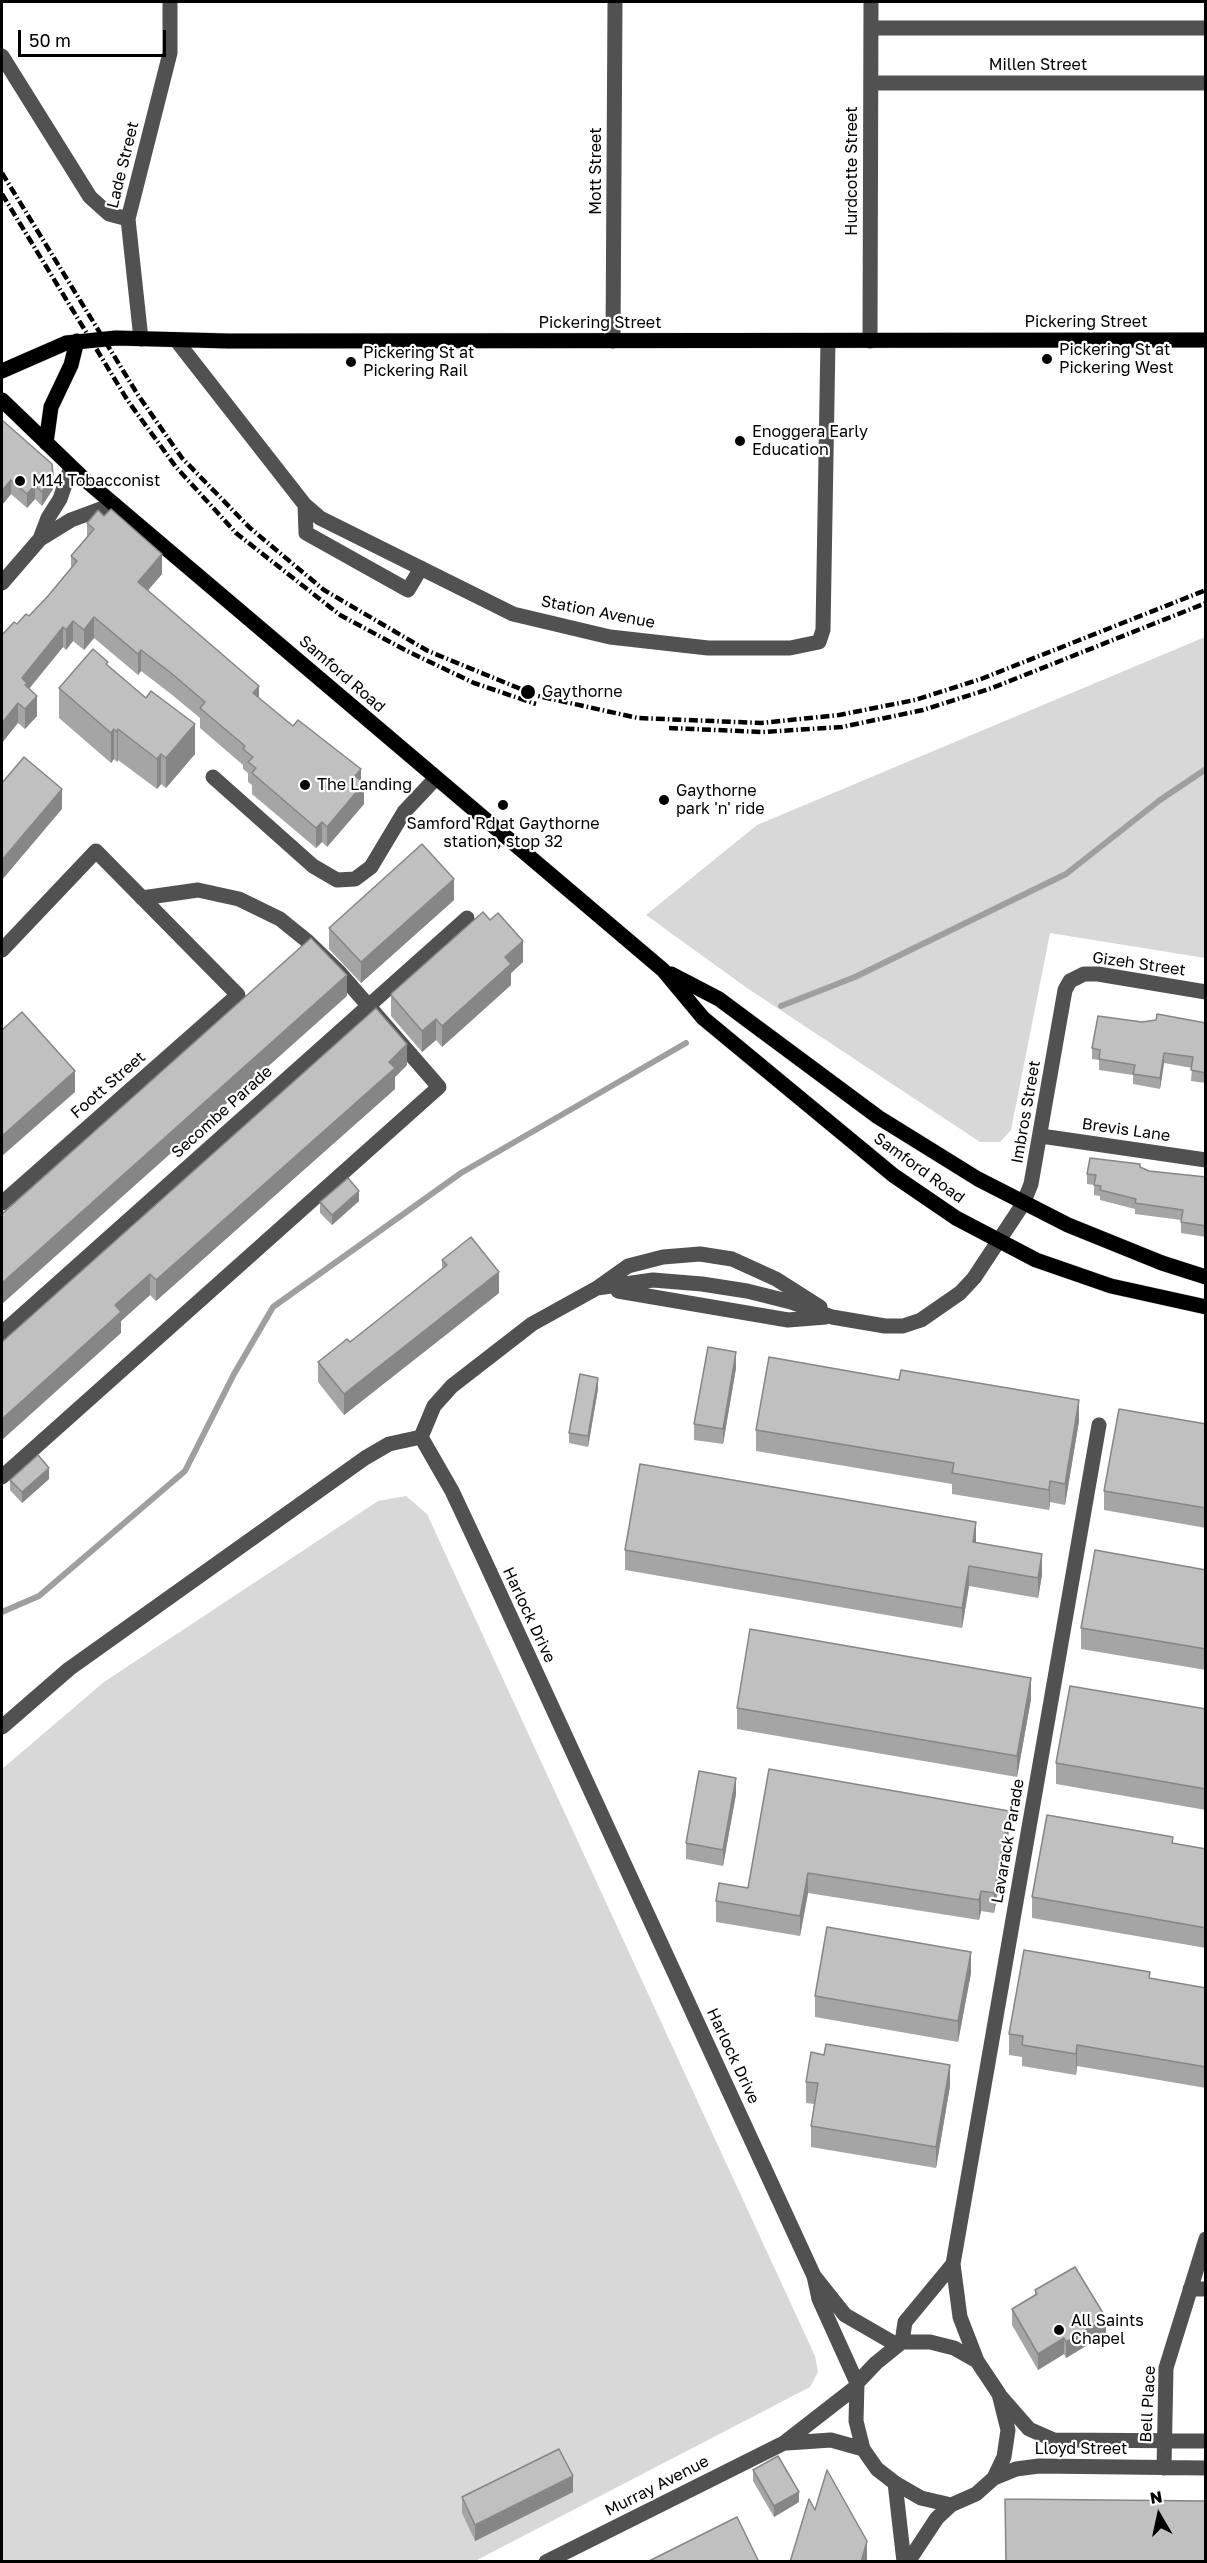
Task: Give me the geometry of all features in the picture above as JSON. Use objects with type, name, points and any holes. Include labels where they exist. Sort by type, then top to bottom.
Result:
[{"type":"main road","name":"Pickering Street","points":[[2,371],[54,346],[77,341],[141,339],[1206,340]]},
{"type":"main road","points":[[46,443],[51,407],[71,365],[77,341]]},
{"type":"main road","name":"Samford Road","points":[[2,400],[71,467],[435,779],[663,970],[703,1018],[841,1133],[932,1203],[999,1242],[1036,1260],[1111,1286],[1206,1307]]},
{"type":"main road","name":"Samford Road","points":[[663,970],[719,999],[903,1134],[1023,1204],[1120,1247],[1206,1277]]},
{"type":"street","name":"Lade Street","points":[[141,339],[128,219],[170,53],[170,2]]},
{"type":"street","name":"Mott Street","points":[[613,341],[615,2]]},
{"type":"street","name":"Hurdcotte Street","points":[[870,341],[871,2]]},
{"type":"street","points":[[871,28],[1206,28]]},
{"type":"street","points":[[2,56],[90,197],[109,214],[128,219]]},
{"type":"street","name":"Millen Street","points":[[871,83],[1206,83]]},
{"type":"street","name":"Station Avenue","points":[[176,340],[305,505],[320,518],[513,614],[610,637],[708,648],[790,648],[819,642],[823,630],[828,341]]},
{"type":"street","points":[[40,539],[48,518],[60,499],[71,467]]},
{"type":"street","points":[[2,583],[40,539],[71,520],[114,504]]},
{"type":"street","points":[[305,505],[306,534],[408,590],[421,568]]},
{"type":"street","points":[[213,777],[313,866],[337,880],[356,879],[371,867],[404,812],[435,779]]},
{"type":"street","points":[[2,951],[96,851],[142,898],[198,890],[239,899],[280,919],[306,940],[370,1005],[439,1087],[2,1476]]},
{"type":"street","name":"Foott Street","points":[[2,1203],[238,995],[142,898]]},
{"type":"street","name":"Secombe Parade","points":[[2,1333],[467,918]]},
{"type":"street","name":"Gizeh Street","points":[[1070,981],[1084,974],[1098,974],[1206,992]]},
{"type":"street","name":"Imbros Street","points":[[832,1317],[895,1327],[921,1320],[967,1287],[999,1242],[1023,1204],[1031,1184],[1065,990],[1070,981]]},
{"type":"street","name":"Brevis Lane","points":[[1041,1136],[1206,1160]]},
{"type":"street","points":[[2,1726],[69,1669],[365,1458],[389,1444],[421,1437],[434,1406],[452,1386],[532,1324],[597,1288],[628,1266],[663,1257],[700,1254],[746,1263],[802,1294],[832,1317]]},
{"type":"street","points":[[597,1288],[653,1280],[702,1284],[769,1297],[832,1317]]},
{"type":"street","points":[[597,1288],[788,1320],[832,1317]]},
{"type":"street","name":"Lavarack Parade","points":[[953,2264],[1099,1425]]},
{"type":"street","name":"Harlock Drive","points":[[421,1437],[452,1491],[814,2276]]},
{"type":"street","name":"Bell Place","points":[[1164,2468],[1166,2368],[1198,2289],[1206,2239]]},
{"type":"street","points":[[784,2443],[857,2385],[899,2344],[905,2322],[953,2264]]},
{"type":"street","points":[[906,2562],[937,2518],[951,2505],[976,2494],[994,2478],[1004,2457],[1008,2430],[999,2394],[977,2361],[960,2317],[953,2264]]},
{"type":"street","points":[[814,2276],[845,2315],[899,2344],[930,2342],[946,2346],[977,2361]]},
{"type":"street","points":[[814,2276],[819,2299],[857,2385],[856,2421],[863,2449],[877,2469],[895,2483],[921,2498],[951,2505]]},
{"type":"street","name":"Lloyd Street","points":[[999,2394],[1029,2429],[1054,2440],[1206,2441]]},
{"type":"street","points":[[784,2443],[831,2440],[863,2449]]},
{"type":"street","name":"Murray Avenue","points":[[546,2562],[784,2443]]},
{"type":"street","name":"Lloyd Street","points":[[994,2478],[1016,2469],[1039,2466],[1206,2468]]},
{"type":"street","points":[[895,2483],[906,2562]]},
{"type":"shaded area","points":[[1205,637],[1205,958],[1050,933],[1011,1130],[1000,1142],[980,1142],[747,988],[646,915],[757,825]]},
{"type":"shaded area","points":[[406,1496],[427,1514],[815,2356],[818,2372],[810,2387],[475,2561],[2,2561],[2,1769],[104,1682],[378,1501]]},
{"type":"building","points":[[2,420],[52,464],[53,475],[42,492],[35,485],[27,494],[11,480],[2,491]]},
{"type":"building","points":[[111,509],[162,554],[138,582],[259,686],[253,693],[293,726],[298,720],[361,769],[355,776],[364,783],[327,827],[322,822],[316,828],[252,773],[256,768],[248,762],[253,757],[243,749],[245,746],[200,708],[205,702],[141,650],[138,654],[94,617],[84,630],[73,621],[66,630],[63,627],[22,678],[27,683],[25,685],[37,696],[25,709],[18,703],[2,723],[2,635],[14,622],[17,624],[26,614],[29,616],[48,596],[77,561],[71,556],[94,529],[87,523],[98,510],[104,516]]},
{"type":"building","points":[[93,649],[108,662],[106,664],[146,698],[151,691],[195,724],[166,758],[161,754],[157,759],[118,729],[117,732],[114,729],[111,733],[59,688]]},
{"type":"building","points":[[24,757],[62,789],[2,860],[2,783]]},
{"type":"building","points":[[422,844],[454,879],[361,962],[329,928]]},
{"type":"building","points":[[483,912],[490,920],[498,913],[523,941],[505,957],[511,964],[442,1026],[436,1019],[422,1031],[391,995],[392,993]]},
{"type":"building","points":[[311,938],[347,975],[2,1283],[2,1214]]},
{"type":"building","points":[[376,1008],[407,1044],[389,1062],[395,1068],[156,1280],[150,1274],[115,1305],[121,1312],[2,1419],[2,1342]]},
{"type":"building","points":[[22,1012],[75,1071],[2,1136],[2,1030]]},
{"type":"building","points":[[1157,1014],[1206,1023],[1206,1073],[1191,1070],[1193,1057],[1164,1053],[1160,1078],[1133,1074],[1135,1065],[1099,1059],[1100,1050],[1092,1048],[1098,1016],[1142,1022],[1156,1020]]},
{"type":"building","points":[[1090,1158],[1140,1164],[1140,1167],[1149,1171],[1206,1177],[1206,1226],[1181,1222],[1183,1210],[1135,1203],[1136,1199],[1100,1190],[1101,1186],[1094,1185],[1096,1175],[1087,1174]]},
{"type":"building","points":[[348,1178],[359,1191],[332,1215],[320,1202]]},
{"type":"building","points":[[471,1237],[499,1272],[344,1394],[318,1362],[347,1339],[350,1342],[447,1265],[442,1260]]},
{"type":"building","points":[[708,1347],[736,1352],[723,1429],[694,1424]]},
{"type":"building","points":[[769,1357],[899,1380],[901,1370],[1079,1400],[1065,1484],[1050,1481],[1049,1490],[952,1473],[954,1463],[756,1430]]},
{"type":"building","points":[[580,1374],[598,1378],[588,1436],[569,1433]]},
{"type":"building","points":[[1119,1409],[1206,1424],[1206,1508],[1104,1491]]},
{"type":"building","points":[[38,1455],[49,1468],[22,1492],[10,1480]]},
{"type":"building","points":[[640,1464],[976,1522],[973,1542],[1042,1554],[1038,1578],[969,1566],[962,1608],[625,1550]]},
{"type":"building","points":[[1095,1550],[1206,1570],[1206,1649],[1081,1628]]},
{"type":"building","points":[[750,1629],[1031,1678],[1017,1756],[737,1708]]},
{"type":"building","points":[[1070,1686],[1206,1709],[1206,1789],[1056,1763]]},
{"type":"building","points":[[769,1769],[1009,1811],[994,1893],[981,1891],[979,1900],[808,1873],[800,1916],[716,1901],[719,1883],[748,1888]]},
{"type":"building","points":[[699,1771],[736,1778],[723,1850],[686,1843]]},
{"type":"building","points":[[1047,1815],[1173,1837],[1172,1843],[1206,1849],[1206,1928],[1032,1897]]},
{"type":"building","points":[[827,1927],[971,1952],[958,2021],[815,1996]]},
{"type":"building","points":[[1024,1950],[1150,1972],[1149,1978],[1206,1988],[1206,2067],[1077,2045],[1076,2054],[1022,2045],[1023,2036],[1009,2034]]},
{"type":"building","points":[[826,2044],[950,2065],[936,2147],[811,2126],[818,2083],[806,2082],[811,2052],[824,2055]]},
{"type":"building","name":"All Saints Chapel","points":[[1075,2267],[1106,2318],[1066,2342],[1064,2338],[1038,2354],[1012,2309],[1037,2294],[1035,2290]]},
{"type":"building","points":[[559,2449],[573,2476],[475,2525],[462,2497]]},
{"type":"building","points":[[778,2456],[799,2492],[774,2506],[753,2470]]},
{"type":"building","points":[[827,2470],[867,2541],[861,2562],[790,2562],[809,2499],[815,2510]]},
{"type":"building","points":[[1005,2499],[1206,2501],[1206,2562],[1006,2562]]},
{"type":"building","points":[[737,2517],[759,2562],[647,2562]]},
{"type":"waterway","points":[[781,1006],[855,977],[1066,874],[1160,800],[1206,769]]},
{"type":"waterway","points":[[2,1612],[39,1596],[185,1471],[234,1374],[273,1307],[461,1173],[686,1043]]},
{"type":"railway","points":[[2,173],[138,395],[182,458],[250,528],[324,590],[428,651],[538,696],[638,718],[761,723],[839,715],[915,700],[981,679],[1206,590]]},
{"type":"railway","points":[[2,194],[128,401],[176,467],[236,533],[340,615],[474,683],[536,704]]},
{"type":"railway","points":[[669,728],[763,732],[842,727],[923,710],[992,688],[1206,603]]},
{"type":"place","name":"Pickering St at Pickering West","points":[[1047,359]]},
{"type":"place","name":"Pickering St at Pickering Rail","points":[[351,362]]},
{"type":"place","name":"Enoggera Early Education","points":[[740,441]]},
{"type":"place","name":"M14 Tobacconist","points":[[20,481]]},
{"type":"place","name":"Gaythorne","points":[[528,692]]},
{"type":"place","name":"The Landing","points":[[305,785]]},
{"type":"place","name":"Gaythorne park 'n' ride","points":[[664,800]]},
{"type":"place","name":"Samford Rd at Gaythorne station, stop 32","points":[[503,805]]},
{"type":"place","name":"All Saints Chapel","points":[[1059,2330]]}]
